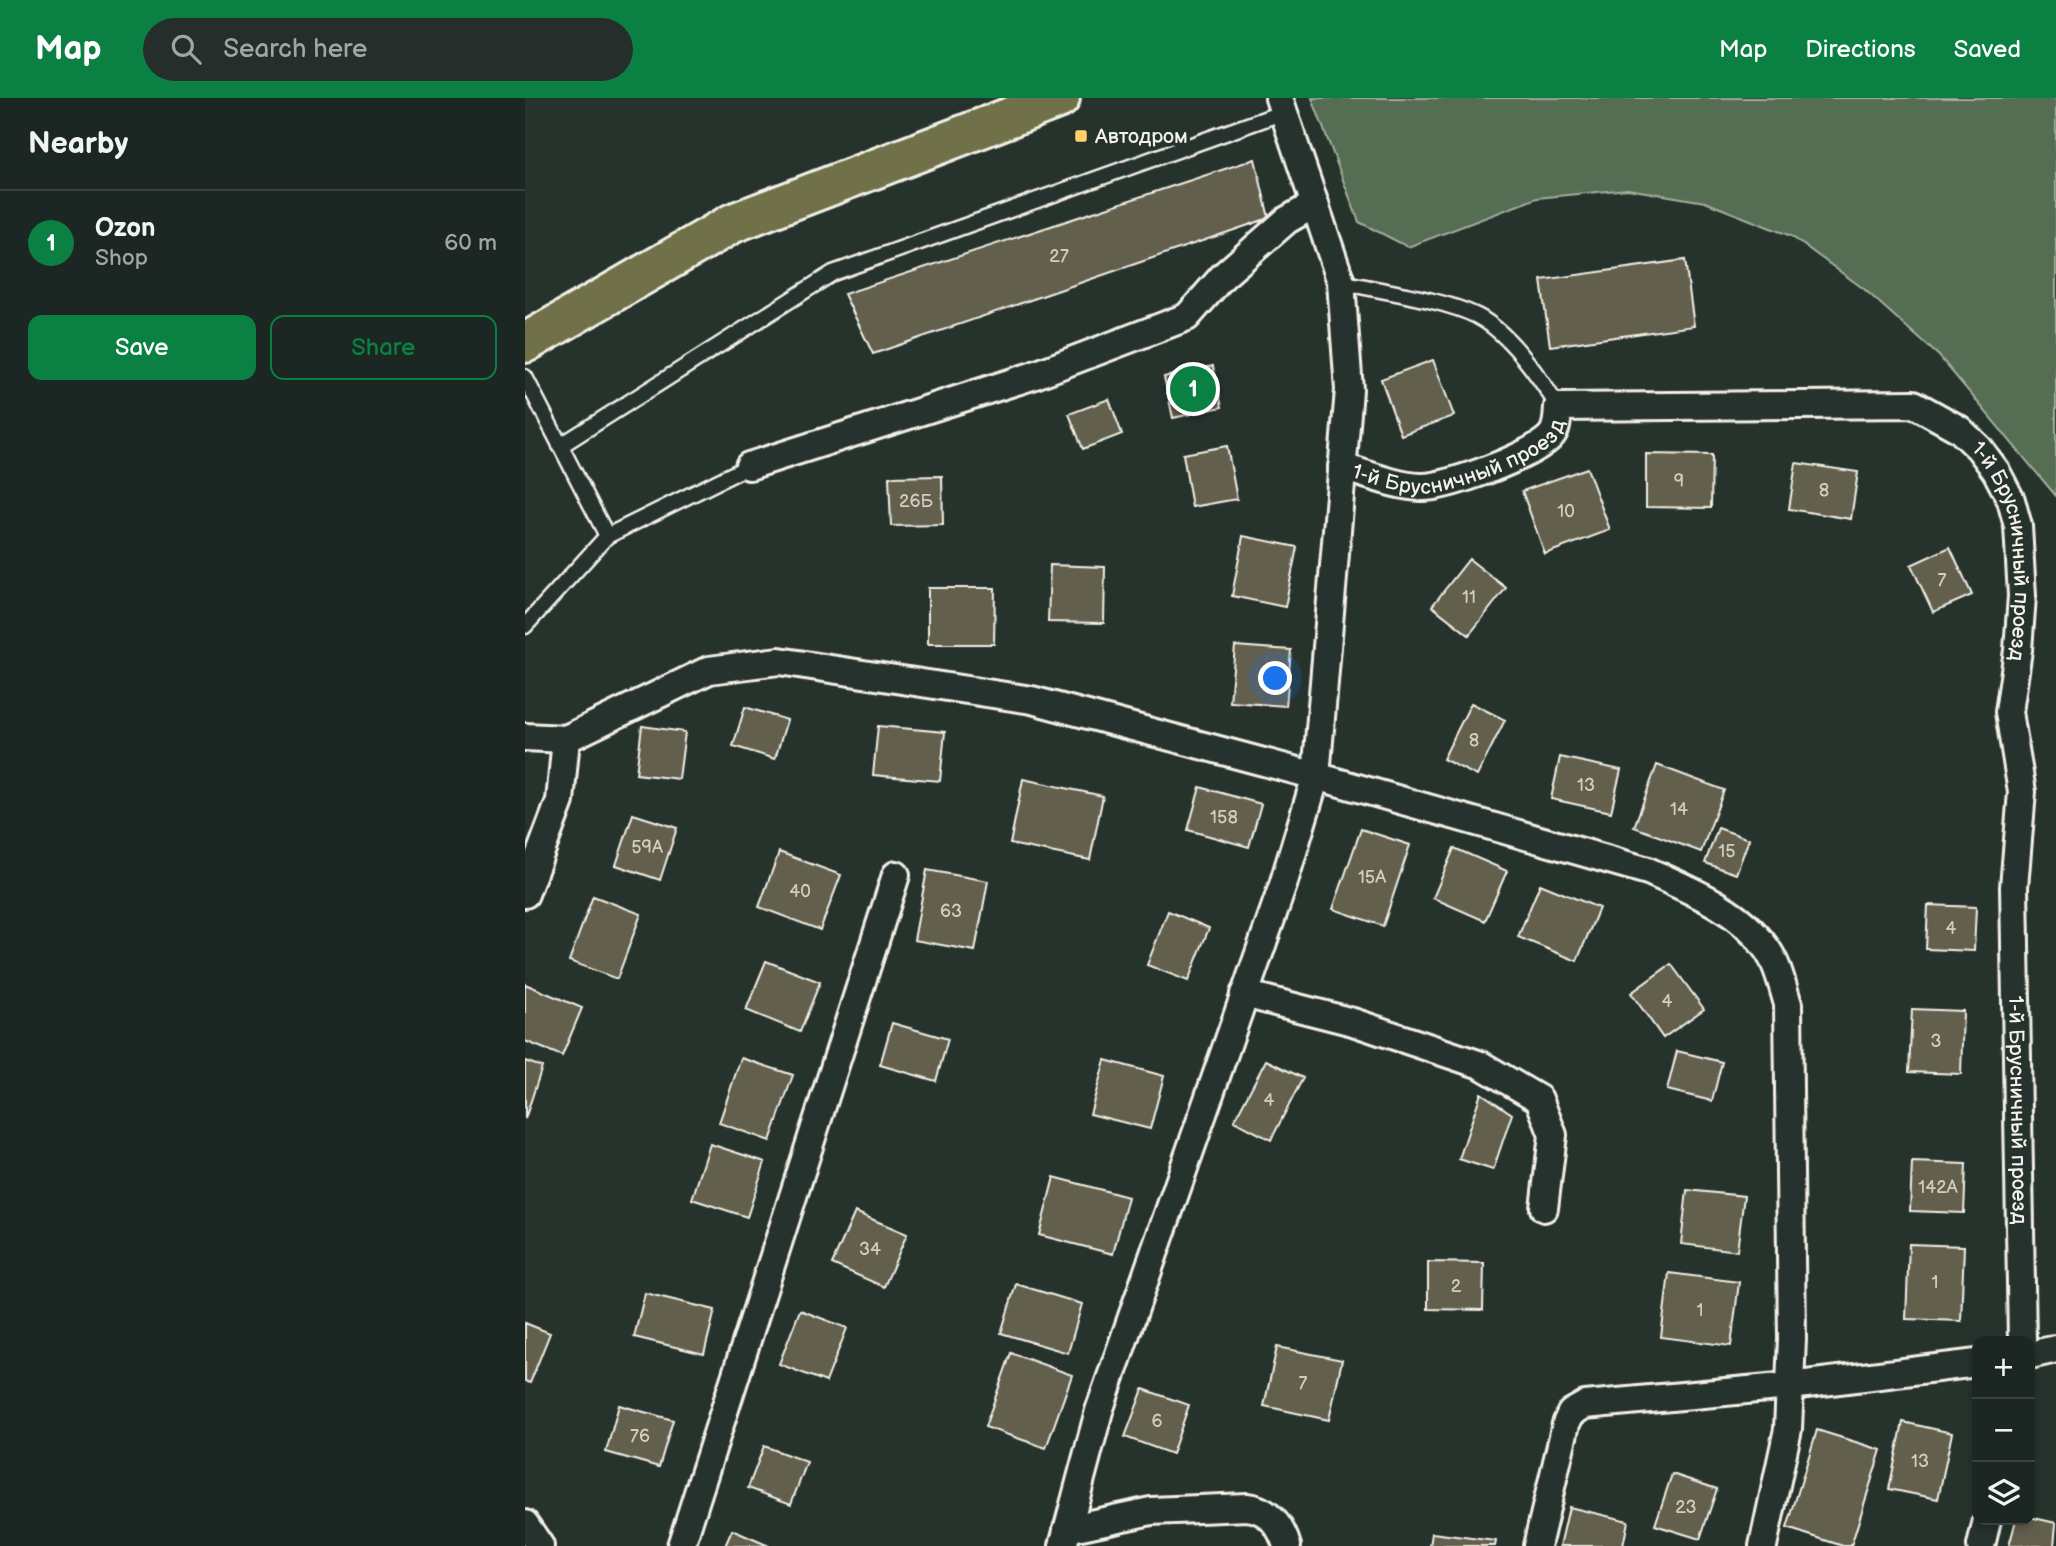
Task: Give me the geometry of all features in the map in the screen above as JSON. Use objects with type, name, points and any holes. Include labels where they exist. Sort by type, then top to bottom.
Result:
[{"type":"main road","points":[[525,344],[733,223],[1060,98]]},
{"type":"street","points":[[1065,1537],[1099,1411],[1283,885],[1316,776],[1349,390],[1341,282],[1282,105]]},
{"type":"street","points":[[749,466],[1032,376],[1188,317],[1223,276],[1287,220],[1315,204]]},
{"type":"street","name":"1-й Брусничный проезд","points":[[1342,467],[1417,487],[1430,487],[1509,462],[1539,446],[1551,436],[1556,426],[1558,407],[1914,404],[1959,429],[1979,448],[2011,500],[2022,557],[2018,650],[2009,712],[2022,792],[2014,887],[2022,1336]]},
{"type":"street","points":[[525,737],[566,739],[709,670],[746,663],[779,661],[1032,700],[1316,776],[1648,871],[1695,892],[1740,919],[1766,948],[1779,972],[1788,1004],[1792,1339],[1790,1386],[1788,1429],[1763,1546]]},
{"type":"street","points":[[525,894],[560,801],[566,739]]},
{"type":"street","points":[[681,1546],[895,875]]},
{"type":"street","points":[[1244,994],[1353,1022],[1481,1065],[1539,1098],[1553,1135],[1545,1208]]},
{"type":"street","points":[[2035,1354],[2056,1349]]},
{"type":"street","points":[[1537,1546],[1566,1424],[1571,1413],[1585,1405],[1790,1386],[1972,1364]]},
{"type":"street","points":[[1065,1537],[1151,1511],[1247,1507],[1257,1508],[1270,1515],[1287,1546]]},
{"type":"street","points":[[525,1524],[540,1546]]},
{"type":"street","points":[[1981,1546],[1986,1525]]},
{"type":"lane","points":[[560,446],[833,273],[1282,105]]},
{"type":"lane","points":[[1341,282],[1449,306],[1476,316],[1491,326],[1539,375],[1558,407]]},
{"type":"lane","points":[[525,377],[607,536]]},
{"type":"lane","points":[[525,626],[607,536],[749,466]]},
{"type":"green space","points":[[1312,98],[2056,98],[2056,496],[1939,356],[1864,289],[1791,236],[1705,202],[1628,189],[1537,198],[1408,247],[1359,222]]},
{"type":"building","points":[[1255,159],[1269,218],[873,354],[844,294]]},
{"type":"building","points":[[1685,260],[1694,326],[1550,346],[1541,280]]},
{"type":"building","points":[[1433,360],[1454,416],[1401,435],[1381,379]]},
{"type":"building","points":[[1213,366],[1222,407],[1173,418],[1164,377]]},
{"type":"building","points":[[1109,399],[1122,434],[1083,449],[1069,414]]},
{"type":"building","points":[[1227,446],[1237,499],[1192,507],[1183,454]]},
{"type":"building","points":[[1646,454],[1712,455],[1711,508],[1646,507]]},
{"type":"building","points":[[1796,463],[1858,472],[1851,519],[1789,509]]},
{"type":"building","points":[[1587,468],[1610,530],[1545,554],[1522,491]]},
{"type":"building","points":[[942,476],[943,525],[891,526],[889,477]]},
{"type":"building","points":[[1243,536],[1297,547],[1285,607],[1232,596]]},
{"type":"building","points":[[1950,547],[1972,595],[1933,612],[1911,565]]},
{"type":"building","points":[[1469,559],[1506,588],[1469,635],[1432,606]]},
{"type":"building","points":[[1050,565],[1105,567],[1104,623],[1048,622]]},
{"type":"building","points":[[928,588],[995,588],[994,644],[928,644]]},
{"type":"building","points":[[1235,646],[1291,650],[1286,706],[1230,702]]},
{"type":"building","points":[[1471,703],[1505,720],[1477,776],[1443,759]]},
{"type":"building","points":[[745,707],[787,720],[775,759],[733,746]]},
{"type":"building","points":[[642,726],[685,732],[679,779],[636,774]]},
{"type":"building","points":[[878,726],[945,732],[940,781],[873,775]]},
{"type":"building","points":[[1560,757],[1621,770],[1611,812],[1551,799]]},
{"type":"building","points":[[1657,765],[1724,790],[1701,852],[1634,827]]},
{"type":"building","points":[[1023,779],[1103,796],[1090,860],[1010,844]]},
{"type":"building","points":[[1200,787],[1261,804],[1249,847],[1188,830]]},
{"type":"building","points":[[633,814],[677,828],[660,880],[616,865]]},
{"type":"building","points":[[1718,828],[1749,839],[1736,874],[1705,863]]},
{"type":"building","points":[[1361,829],[1410,845],[1383,926],[1333,909]]},
{"type":"building","points":[[1454,848],[1507,871],[1485,921],[1433,898]]},
{"type":"building","points":[[779,852],[841,875],[820,930],[759,907]]},
{"type":"building","points":[[927,870],[988,881],[975,951],[914,940]]},
{"type":"building","points":[[1540,884],[1599,908],[1577,961],[1518,937]]},
{"type":"building","points":[[593,896],[641,914],[617,979],[569,961]]},
{"type":"building","points":[[1928,905],[1976,907],[1974,951],[1926,949]]},
{"type":"building","points":[[1168,911],[1209,928],[1188,981],[1147,965]]},
{"type":"building","points":[[766,961],[820,982],[800,1032],[746,1010]]},
{"type":"building","points":[[1671,964],[1704,1009],[1663,1038],[1631,993]]},
{"type":"building","points":[[525,984],[582,1008],[562,1056],[525,1041]]},
{"type":"building","points":[[1912,1009],[1963,1011],[1961,1074],[1909,1072]]},
{"type":"building","points":[[892,1023],[948,1039],[936,1081],[880,1065]]},
{"type":"building","points":[[1677,1051],[1722,1062],[1712,1101],[1667,1090]]},
{"type":"building","points":[[741,1058],[793,1075],[770,1141],[719,1123]]},
{"type":"building","points":[[1105,1060],[1164,1076],[1150,1129],[1090,1114]]},
{"type":"building","points":[[1266,1060],[1303,1078],[1271,1140],[1234,1121]]},
{"type":"building","points":[[525,1061],[542,1067],[525,1119]]},
{"type":"building","points":[[1481,1093],[1512,1114],[1493,1170],[1459,1159]]},
{"type":"building","points":[[710,1144],[765,1162],[747,1217],[692,1199]]},
{"type":"building","points":[[1912,1162],[1966,1164],[1964,1213],[1910,1211]]},
{"type":"building","points":[[1054,1177],[1128,1197],[1113,1254],[1039,1235]]},
{"type":"building","points":[[1687,1190],[1744,1196],[1737,1251],[1681,1244]]},
{"type":"building","points":[[855,1212],[907,1234],[884,1287],[832,1264]]},
{"type":"building","points":[[1909,1244],[1964,1246],[1961,1321],[1906,1319]]},
{"type":"building","points":[[1428,1262],[1484,1263],[1483,1310],[1428,1309]]},
{"type":"building","points":[[1669,1273],[1739,1282],[1731,1346],[1661,1337]]},
{"type":"building","points":[[1016,1284],[1082,1304],[1068,1353],[1001,1333]]},
{"type":"building","points":[[645,1293],[715,1310],[704,1354],[634,1337]]},
{"type":"building","points":[[800,1310],[847,1328],[826,1382],[779,1364]]},
{"type":"building","points":[[525,1323],[550,1333],[530,1383],[525,1381]]},
{"type":"building","points":[[1277,1347],[1342,1360],[1329,1420],[1264,1406]]},
{"type":"building","points":[[1011,1353],[1072,1375],[1046,1448],[985,1427]]},
{"type":"building","points":[[1143,1389],[1189,1405],[1172,1454],[1125,1437]]},
{"type":"building","points":[[619,1405],[673,1420],[659,1467],[606,1452]]},
{"type":"building","points":[[1903,1422],[1952,1433],[1938,1499],[1889,1489]]},
{"type":"building","points":[[1817,1430],[1881,1450],[1851,1546],[1843,1546],[1787,1528]]},
{"type":"building","points":[[764,1446],[807,1462],[791,1504],[748,1488]]},
{"type":"building","points":[[1672,1474],[1717,1489],[1700,1539],[1655,1525]]},
{"type":"building","points":[[1569,1507],[1628,1521],[1623,1546],[1560,1546]]},
{"type":"building","points":[[2035,1518],[2056,1523],[2054,1546],[2009,1546],[2015,1525],[2035,1525]]},
{"type":"building","points":[[732,1530],[769,1546],[725,1546]]},
{"type":"building","points":[[1432,1533],[1496,1541],[1495,1546],[1430,1546]]},
{"type":"place","name":"Автодром","points":[[1081,136]]},
{"type":"place","name":"Ozon","points":[[1193,389]]}]
